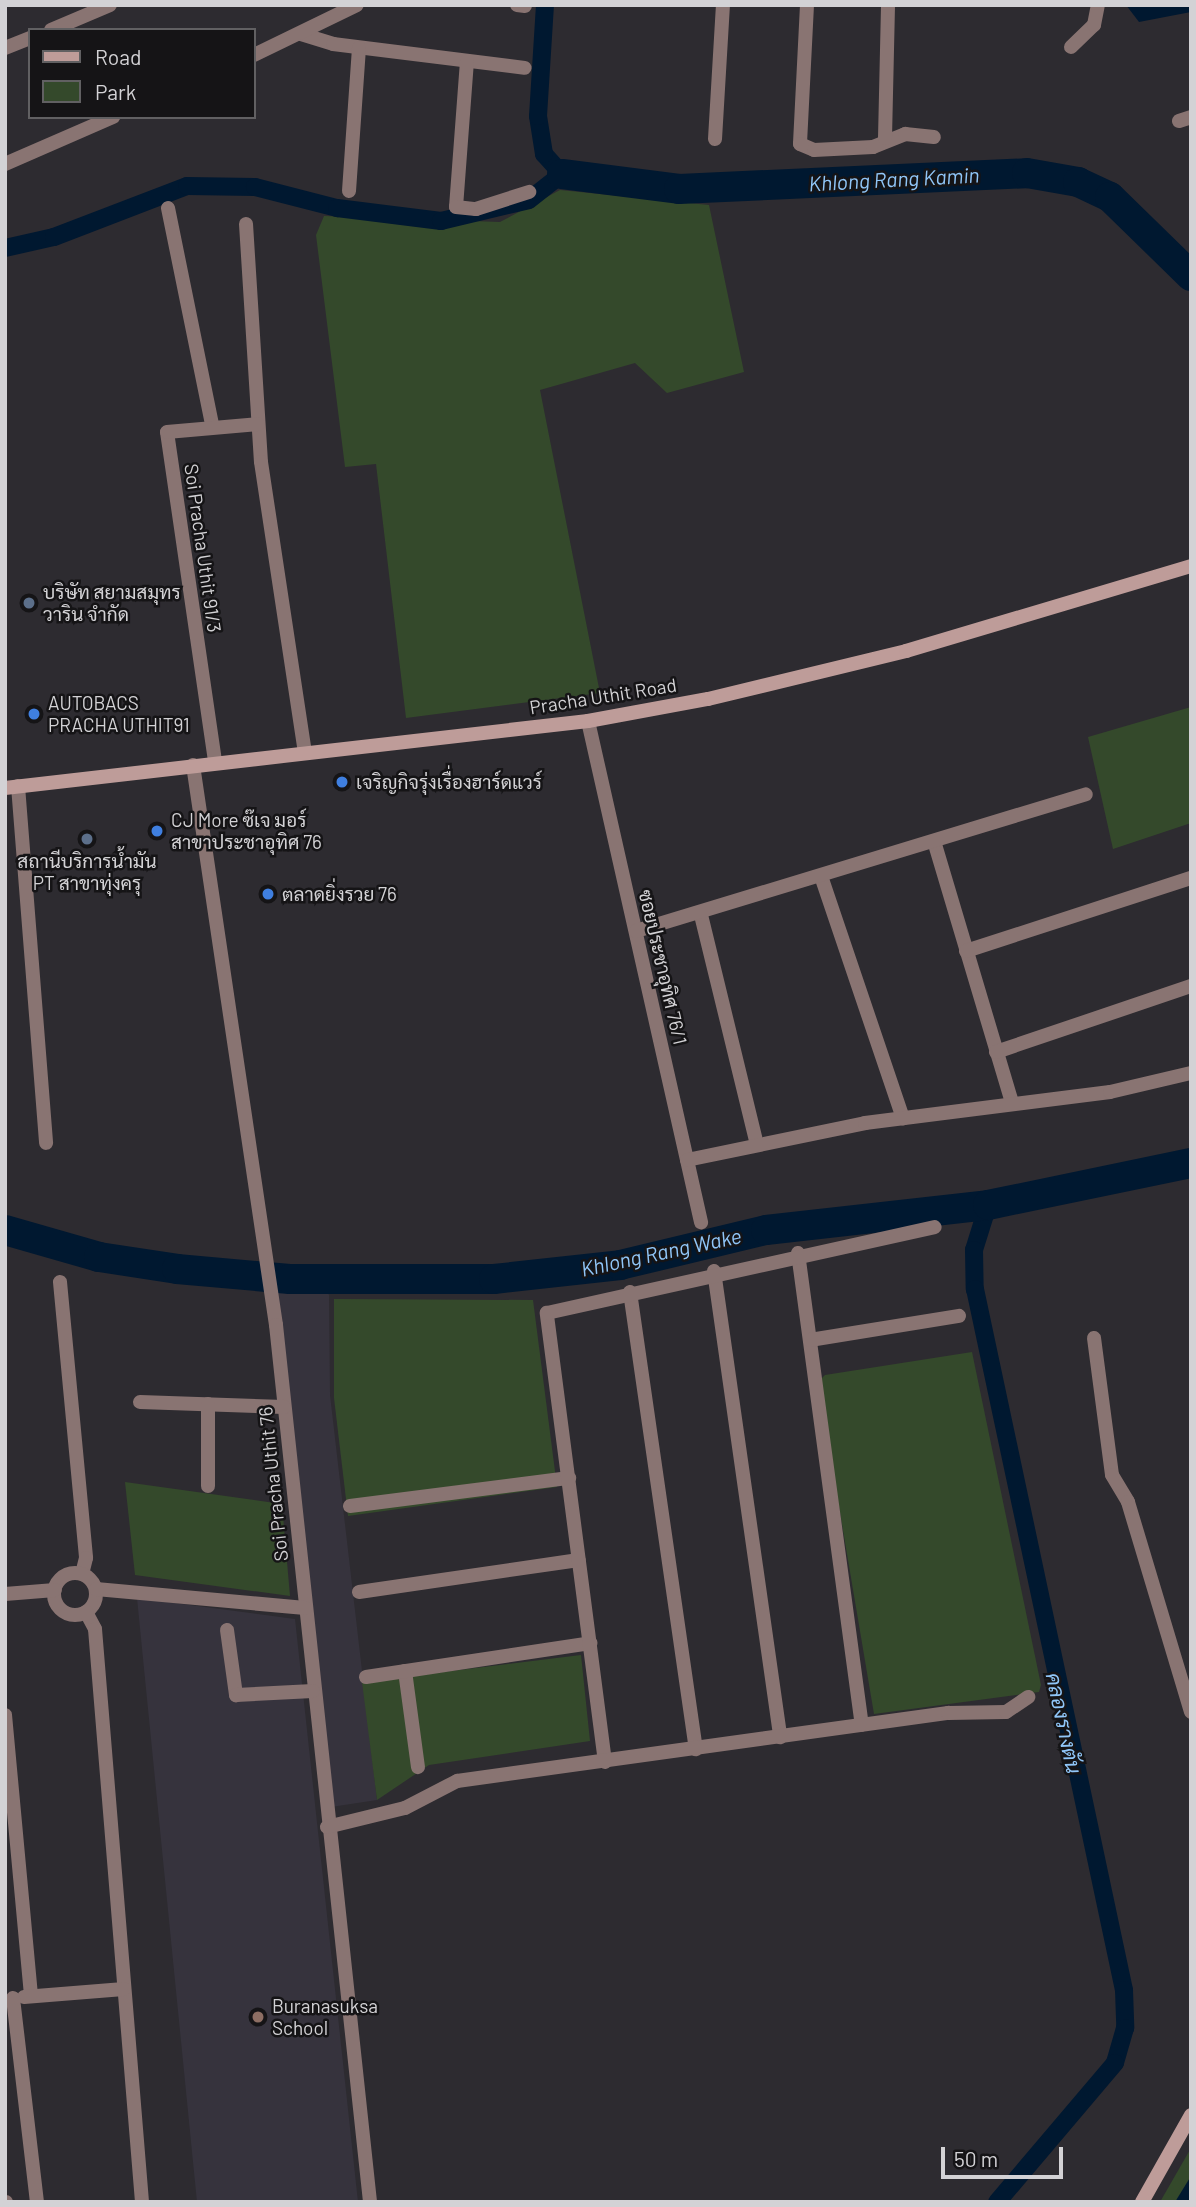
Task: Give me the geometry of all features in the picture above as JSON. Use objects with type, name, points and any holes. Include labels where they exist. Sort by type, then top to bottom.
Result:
[{"type":"main road","name":"Pracha Uthit Road","points":[[12,787],[215,761],[588,721],[800,679],[1191,566]]},
{"type":"main road","points":[[1142,2202],[1191,2115]]},
{"type":"street","points":[[56,28],[110,5]]},
{"type":"street","points":[[256,54],[357,5]]},
{"type":"street","points":[[517,5],[525,6]]},
{"type":"street","points":[[715,139],[723,5]]},
{"type":"street","points":[[807,5],[800,144],[814,150],[873,147],[885,138],[934,137]]},
{"type":"street","points":[[885,138],[888,5]]},
{"type":"street","points":[[1071,47],[1094,25],[1098,5]]},
{"type":"street","points":[[302,34],[359,48],[525,68]]},
{"type":"street","points":[[5,48],[28,39]]},
{"type":"street","points":[[349,191],[359,48]]},
{"type":"street","points":[[467,61],[456,207],[476,209],[528,191]]},
{"type":"street","points":[[5,164],[108,119]]},
{"type":"street","points":[[168,208],[212,424]]},
{"type":"street","points":[[246,225],[258,425],[305,753]]},
{"type":"street","name":"Soi Pracha Uthit 91/3","points":[[215,761],[167,432],[212,424],[258,425]]},
{"type":"street","name":"ซอยประชาอุทิศ 76/1","points":[[588,721],[701,1222]]},
{"type":"street","name":"Soi Pracha Uthit 76","points":[[193,765],[262,1247],[276,1325],[327,1827],[370,2202]]},
{"type":"street","points":[[12,787],[46,1143]]},
{"type":"street","points":[[636,930],[701,915],[1086,794]]},
{"type":"street","points":[[934,841],[1013,1103]]},
{"type":"street","points":[[821,876],[903,1118]]},
{"type":"street","points":[[966,951],[1191,878]]},
{"type":"street","points":[[701,915],[757,1144]]},
{"type":"street","points":[[996,1052],[1191,986]]},
{"type":"street","points":[[687,1160],[757,1144],[903,1118],[1121,1091],[1191,1073]]},
{"type":"street","points":[[606,1762],[547,1313],[713,1271],[935,1227]]},
{"type":"street","points":[[798,1253],[862,1725]]},
{"type":"street","points":[[713,1271],[780,1737]]},
{"type":"street","points":[[60,1282],[86,1558],[82,1574]]},
{"type":"street","points":[[630,1292],[696,1749]]},
{"type":"street","points":[[810,1340],[959,1317]]},
{"type":"street","points":[[1094,1338],[1112,1475],[1128,1502],[1191,1712]]},
{"type":"street","points":[[140,1402],[285,1407]]},
{"type":"street","points":[[208,1404],[208,1486]]},
{"type":"street","points":[[350,1506],[569,1478]]},
{"type":"street","points":[[359,1592],[579,1560]]},
{"type":"street","points":[[82,1574],[96,1589],[305,1608]]},
{"type":"street","points":[[82,1574],[62,1578],[55,1590],[61,1609],[86,1612]]},
{"type":"street","points":[[86,1612],[96,1589]]},
{"type":"street","points":[[5,1594],[55,1590]]},
{"type":"street","points":[[86,1612],[95,1629],[142,2202]]},
{"type":"street","points":[[227,1630],[236,1695],[313,1691]]},
{"type":"street","points":[[366,1677],[590,1643]]},
{"type":"street","points":[[405,1671],[418,1768]]},
{"type":"street","points":[[327,1827],[405,1808],[457,1781],[862,1725],[1006,1712],[1028,1697]]},
{"type":"street","points":[[5,1715],[31,1996]]},
{"type":"street","points":[[37,2202],[9,1998],[124,1989]]},
{"type":"shaded area","points":[[323,1285],[329,1295],[330,1395],[377,1800],[331,1807],[277,1287]]},
{"type":"shaded area","name":"Buranasuksa School","points":[[137,1598],[295,1619],[358,2202],[197,2202]]},
{"type":"green space","points":[[560,190],[709,205],[744,372],[667,393],[635,363],[540,390],[600,693],[406,718],[376,464],[345,467],[316,235],[324,216],[500,222]]},
{"type":"green space","points":[[1191,707],[1191,823],[1113,849],[1088,737]]},
{"type":"green space","points":[[334,1299],[533,1300],[557,1487],[348,1516],[334,1398]]},
{"type":"green space","points":[[972,1352],[1041,1685],[1039,1692],[874,1714],[818,1382],[825,1375]]},
{"type":"green space","points":[[125,1482],[282,1504],[290,1596],[135,1575]]},
{"type":"green space","points":[[581,1655],[590,1741],[429,1765],[377,1800],[362,1682]]},
{"type":"green space","points":[[1191,2148],[1191,2202],[1160,2202]]},
{"type":"water","points":[[1126,5],[1191,5],[1191,12],[1139,22]]},
{"type":"water","points":[[1191,2176],[1191,2202],[1175,2202]]},
{"type":"waterway","points":[[5,248],[54,237],[187,186],[255,187],[337,208],[441,221],[529,200],[562,174],[544,154],[538,116],[545,5]]},
{"type":"waterway","name":"Khlong Rang Kamin","points":[[562,174],[679,189],[1027,173],[1078,182],[1110,197],[1191,276]]},
{"type":"waterway","name":"Khlong Rang Wake","points":[[5,1230],[99,1257],[177,1269],[290,1279],[494,1279],[620,1265],[766,1230],[988,1205],[1191,1163]]},
{"type":"waterway","name":"คลองรางตัน","points":[[988,1205],[974,1250],[975,1289],[1124,1990],[1125,2028],[1115,2063],[997,2202]]},
{"type":"place","name":"บริษัท สยามสมุทร วาริน จำกัด","points":[[29,603]]},
{"type":"place","name":"AUTOBACS PRACHA UTHIT91","points":[[34,714]]},
{"type":"place","name":"เจริญกิจรุ่งเรื่องฮาร์ดแวร์","points":[[342,782]]},
{"type":"place","name":"CJ More ซ๊เจ มอร์ สาขาประชาอุทิศ 76","points":[[157,831]]},
{"type":"place","name":"สถานีบริการน้ำมัน PT สาขาทุ่งครุ","points":[[87,839]]},
{"type":"place","name":"ตลาดยิ่งรวย 76","points":[[268,894]]},
{"type":"place","name":"Buranasuksa School","points":[[258,2017]]}]
